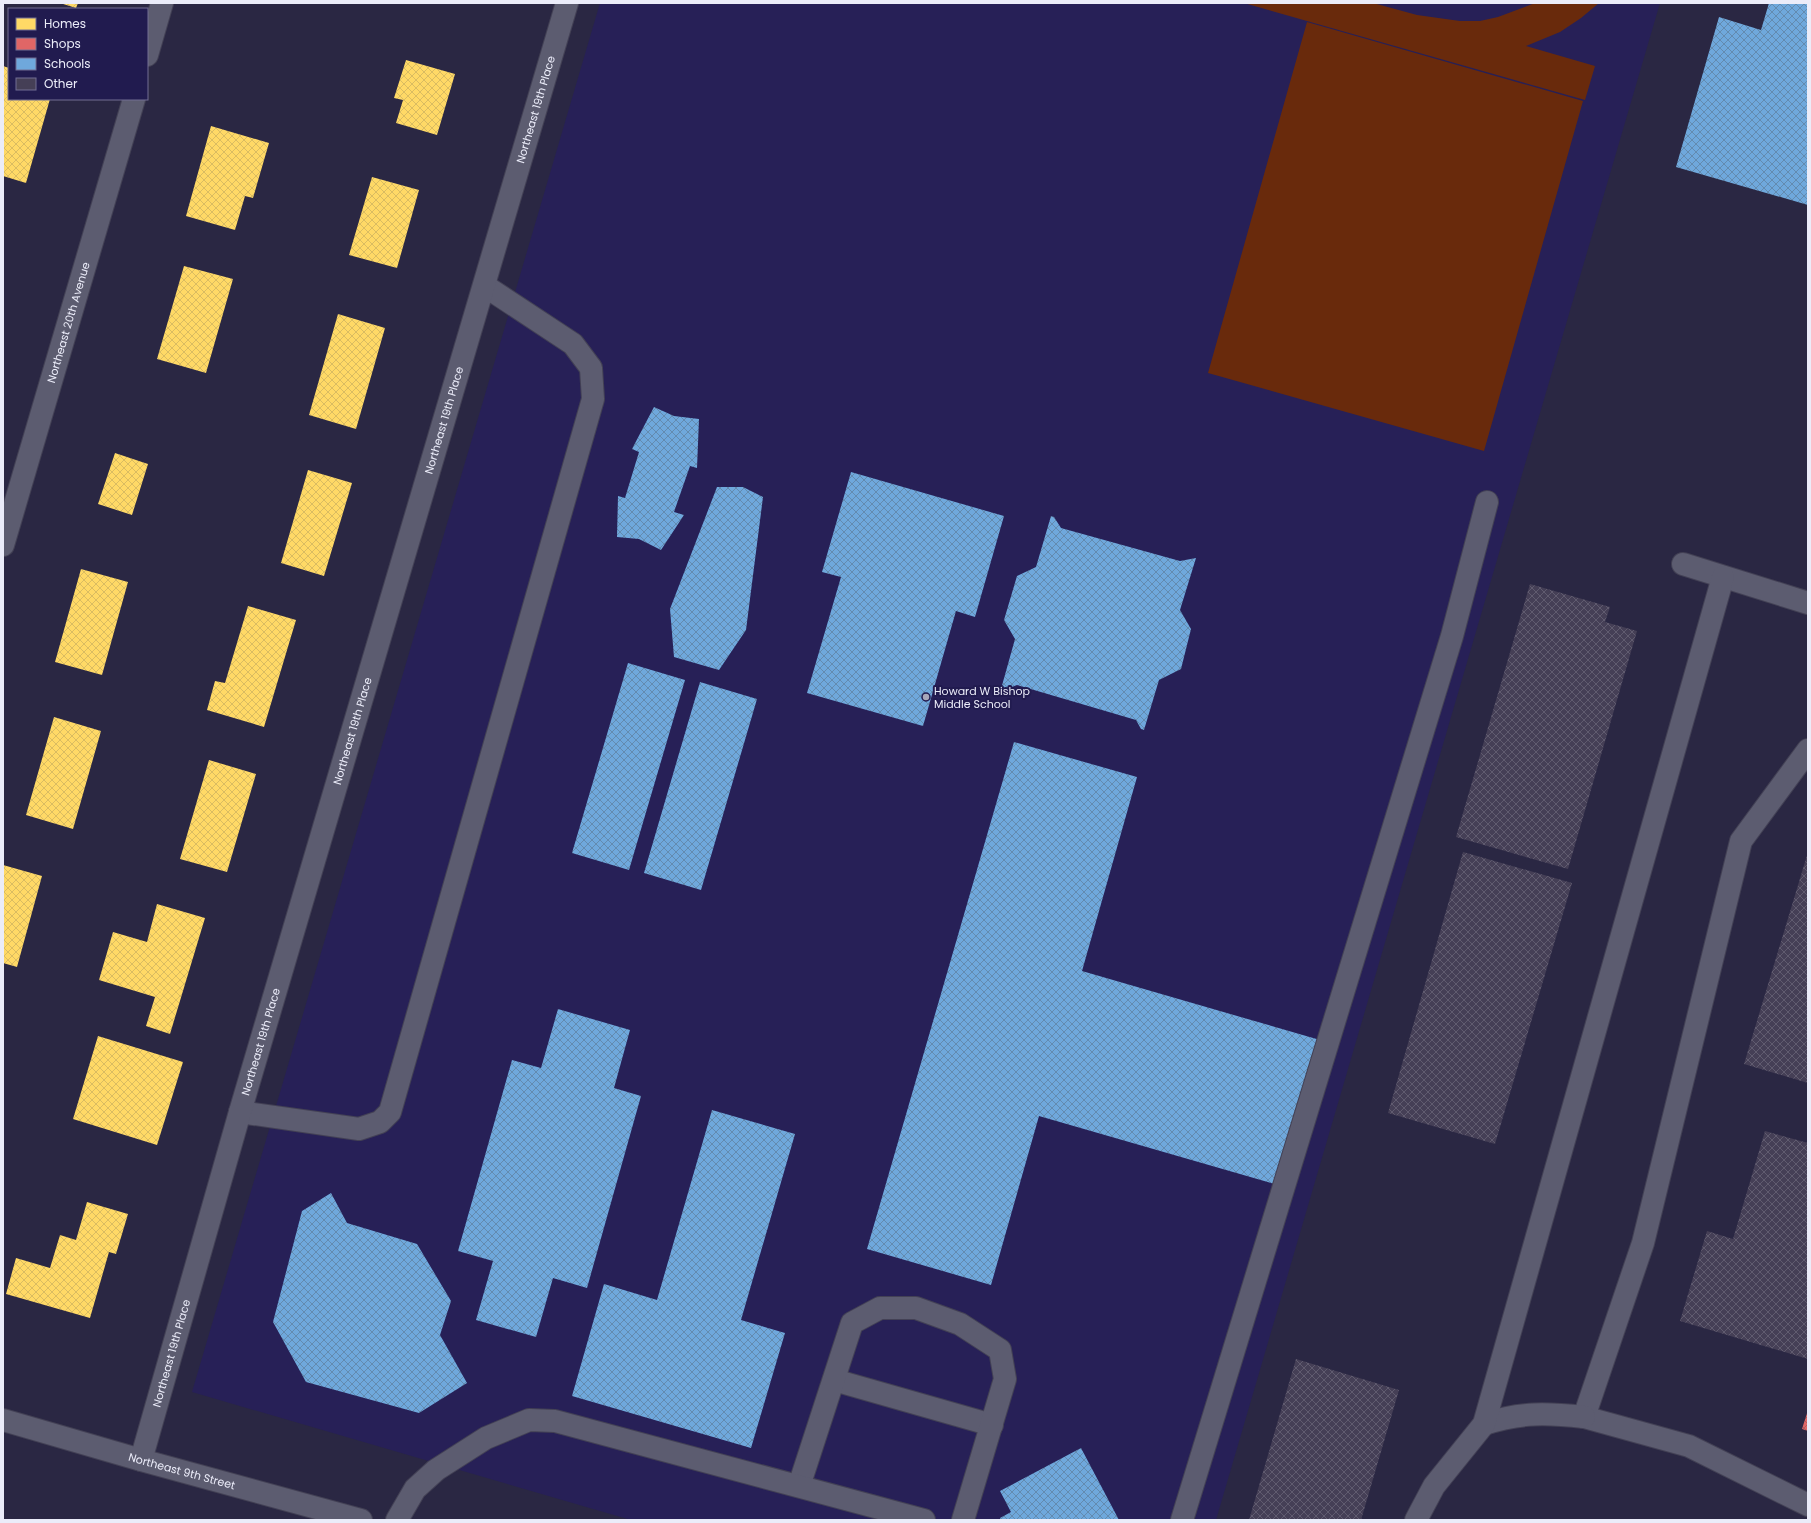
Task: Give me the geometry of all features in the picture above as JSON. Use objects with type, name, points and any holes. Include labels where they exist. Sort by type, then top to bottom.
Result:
[{"type":"street","points":[[148,52],[162,3]]},
{"type":"street","name":"Northeast 19th Place","points":[[141,1460],[240,1112],[485,286],[567,3]]},
{"type":"street","name":"Northeast 20th Avenue","points":[[3,545],[134,100]]},
{"type":"street","points":[[240,1112],[360,1130],[380,1122],[390,1112],[593,399],[591,368],[573,344],[485,286]]},
{"type":"street","points":[[1182,1520],[1452,636],[1487,502]]},
{"type":"street","points":[[1683,564],[1808,603]]},
{"type":"street","points":[[1416,1520],[1434,1486],[1484,1424],[1722,577]]},
{"type":"street","points":[[1584,1417],[1643,1243],[1741,841],[1808,750]]},
{"type":"street","points":[[800,1486],[852,1323],[880,1308],[916,1308],[960,1324],[1000,1350],[1005,1379],[963,1520]]},
{"type":"street","points":[[834,1380],[992,1425]]},
{"type":"street","points":[[1484,1424],[1505,1417],[1542,1413],[1584,1417],[1689,1446],[1808,1505]]},
{"type":"street","name":"Northeast 9th Street","points":[[3,1420],[141,1460],[361,1520]]},
{"type":"street","points":[[397,1520],[415,1490],[436,1470],[486,1438],[529,1420],[555,1421],[924,1520]]},
{"type":"shaded area","name":"Howard W Bishop Middle School","points":[[600,3],[1660,3],[1216,1520],[631,1520],[192,1392]]},
{"type":"shaded area","points":[[1244,3],[1373,3],[1417,15],[1460,21],[1480,21],[1498,17],[1535,3],[1599,3],[1581,18],[1560,32],[1526,46],[1595,66],[1585,100]]},
{"type":"shaded area","points":[[1307,22],[1583,101],[1484,451],[1208,373]]},
{"type":"building: Homes","points":[[60,3],[78,3],[76,8]]},
{"type":"building: Homes","points":[[406,60],[455,74],[437,135],[396,123],[403,100],[394,98]]},
{"type":"building: Homes","points":[[3,66],[8,68],[8,100],[50,100],[26,183],[3,176]]},
{"type":"building: Homes","points":[[211,126],[269,143],[253,198],[245,196],[235,230],[186,216]]},
{"type":"building: Homes","points":[[372,177],[419,190],[397,268],[349,255]]},
{"type":"building: Homes","points":[[184,266],[233,279],[206,373],[157,359]]},
{"type":"building: Homes","points":[[338,314],[385,328],[356,429],[309,415]]},
{"type":"building: Homes","points":[[115,453],[148,464],[132,515],[98,504]]},
{"type":"building: Homes","points":[[308,470],[352,483],[324,576],[281,563]]},
{"type":"building: Homes","points":[[81,569],[128,582],[102,675],[55,662]]},
{"type":"building: Homes","points":[[248,606],[296,620],[264,727],[207,710],[215,681],[225,683]]},
{"type":"building: Homes","points":[[54,717],[101,731],[73,829],[26,815]]},
{"type":"building: Homes","points":[[209,760],[256,774],[227,872],[180,859]]},
{"type":"building: Homes","points":[[3,865],[42,876],[17,967],[3,963]]},
{"type":"building: Homes","points":[[157,904],[205,918],[170,1034],[146,1026],[155,997],[99,980],[113,932],[147,942]]},
{"type":"building: Homes","points":[[98,1036],[183,1062],[157,1145],[73,1119]]},
{"type":"building: Homes","points":[[87,1202],[128,1214],[116,1254],[109,1252],[90,1318],[6,1294],[16,1258],[50,1268],[60,1235],[76,1240]]},
{"type":"building: Shops","points":[[1808,1410],[1808,1431],[1802,1429]]},
{"type":"building: Schools","points":[[1769,3],[1808,3],[1808,205],[1676,167],[1719,17],[1761,30]]},
{"type":"building: Schools","points":[[654,407],[674,416],[699,419],[697,468],[690,466],[674,512],[684,515],[661,550],[639,539],[617,537],[618,496],[625,498],[639,452],[632,449]]},
{"type":"building: Schools","points":[[851,472],[1004,516],[975,617],[956,611],[923,726],[807,693],[841,577],[822,572]]},
{"type":"building: Schools","points":[[717,487],[743,487],[763,497],[746,630],[719,670],[674,657],[670,609]]},
{"type":"building: Schools","points":[[1051,516],[1054,517],[1061,528],[1180,561],[1196,558],[1180,610],[1191,629],[1181,669],[1159,680],[1144,730],[1141,729],[1136,720],[1017,685],[1004,690],[1001,689],[1015,639],[1004,620],[1017,576],[1036,567]]},
{"type":"building: Schools","points":[[628,663],[685,680],[629,870],[572,853]]},
{"type":"building: Schools","points":[[700,682],[757,699],[701,890],[644,873]]},
{"type":"building: Schools","points":[[1014,742],[1137,777],[1082,971],[1320,1040],[1278,1185],[1039,1116],[991,1285],[867,1249]]},
{"type":"building: Schools","points":[[558,1009],[630,1030],[614,1088],[641,1096],[587,1288],[553,1278],[536,1337],[476,1320],[493,1261],[458,1251],[512,1060],[541,1068]]},
{"type":"building: Schools","points":[[712,1110],[795,1134],[741,1320],[785,1333],[751,1448],[572,1396],[604,1284],[657,1300]]},
{"type":"building: Schools","points":[[331,1193],[347,1223],[417,1244],[451,1301],[440,1335],[467,1383],[419,1413],[306,1382],[273,1322],[302,1211]]},
{"type":"building: Schools","points":[[1081,1448],[1119,1520],[1001,1520],[1000,1518],[1011,1512],[1000,1491]]},
{"type":"building: Other","points":[[1530,584],[1610,607],[1605,622],[1637,631],[1568,869],[1456,837]]},
{"type":"building: Other","points":[[1463,852],[1572,883],[1495,1144],[1388,1113]]},
{"type":"building: Other","points":[[1808,852],[1808,1083],[1744,1064]]},
{"type":"building: Other","points":[[1765,1131],[1808,1143],[1808,1359],[1680,1321],[1707,1231],[1733,1239]]},
{"type":"building: Other","points":[[1296,1359],[1399,1390],[1361,1520],[1249,1520]]},
{"type":"place","name":"Howard W Bishop Middle School","points":[[926,697]]}]
